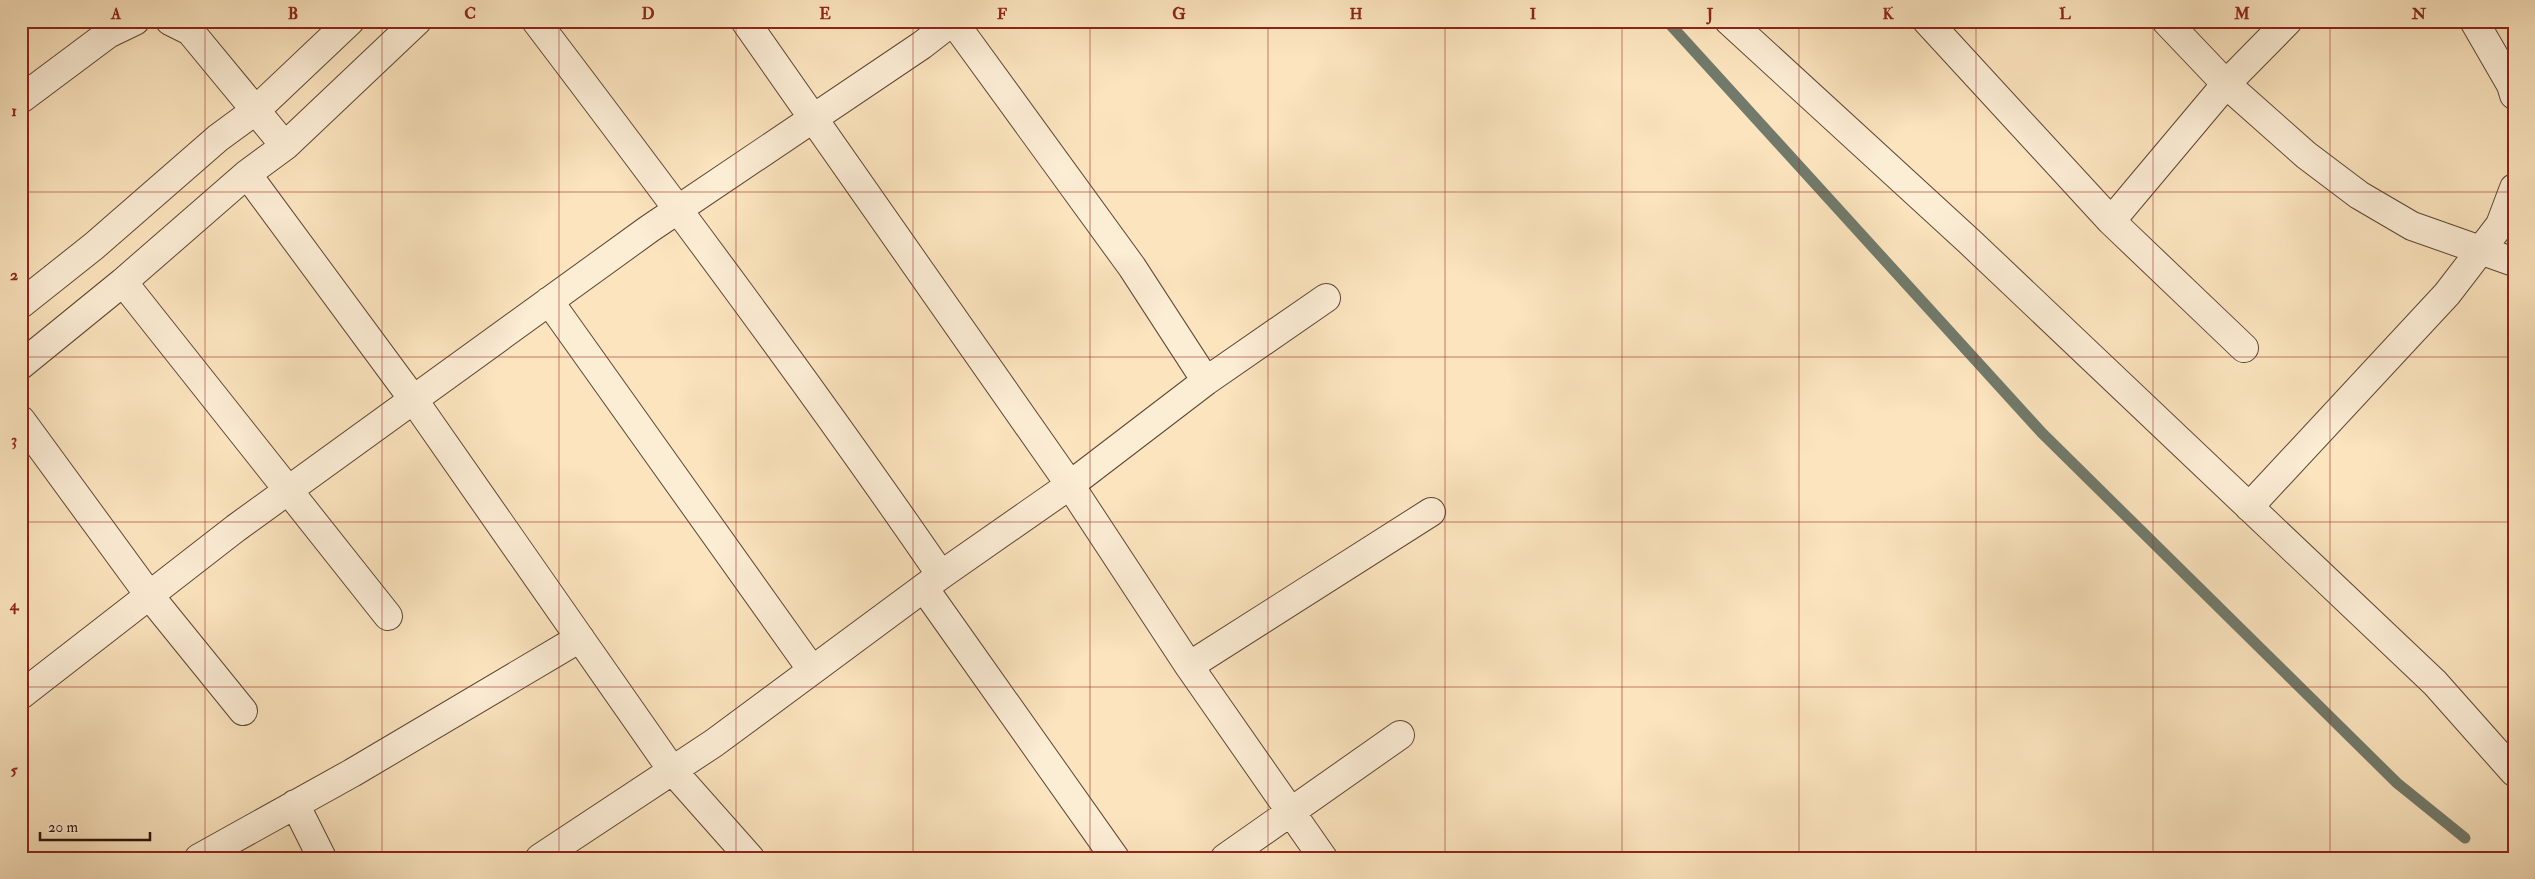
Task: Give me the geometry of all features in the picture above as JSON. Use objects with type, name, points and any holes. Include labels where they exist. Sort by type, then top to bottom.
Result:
[{"type":"street","points":[[21,99],[108,34],[135,21]]},
{"type":"street","points":[[170,21],[190,31],[285,146]]},
{"type":"street","points":[[21,304],[94,246],[218,138],[256,110],[350,21]]},
{"type":"street","points":[[21,365],[123,282],[246,174],[285,146],[417,21]]},
{"type":"street","points":[[536,21],[679,209],[858,454],[933,581],[1115,858]]},
{"type":"street","points":[[745,21],[1070,484],[1189,666],[1289,812],[1323,858]]},
{"type":"street","points":[[21,695],[236,528],[549,301],[679,209],[922,45],[953,21],[1127,260],[1206,381]]},
{"type":"street","points":[[1729,21],[1970,242],[2435,683],[2514,772]]},
{"type":"street","points":[[1927,21],[2111,221],[2244,348]]},
{"type":"street","points":[[2166,21],[2226,84],[2306,155],[2359,195],[2412,226],[2514,262]]},
{"type":"street","points":[[2111,221],[2226,84],[2288,21]]},
{"type":"street","points":[[2474,21],[2511,86],[2514,95]]},
{"type":"street","points":[[246,174],[413,400],[672,770],[750,858]]},
{"type":"street","points":[[2250,507],[2447,294],[2500,224],[2514,188]]},
{"type":"street","points":[[123,282],[290,489],[388,616]]},
{"type":"street","points":[[540,858],[714,743],[933,581],[1070,484],[1206,381],[1326,298]]},
{"type":"street","points":[[549,301],[812,670]]},
{"type":"street","points":[[21,420],[149,596],[243,711]]},
{"type":"street","points":[[1189,666],[1431,512]]},
{"type":"street","points":[[199,858],[580,638]]},
{"type":"street","points":[[1225,858],[1400,735]]},
{"type":"street","points":[[294,804],[322,858]]},
{"type":"waterway","points":[[1667,21],[2042,433],[2397,783],[2465,838]]}]
